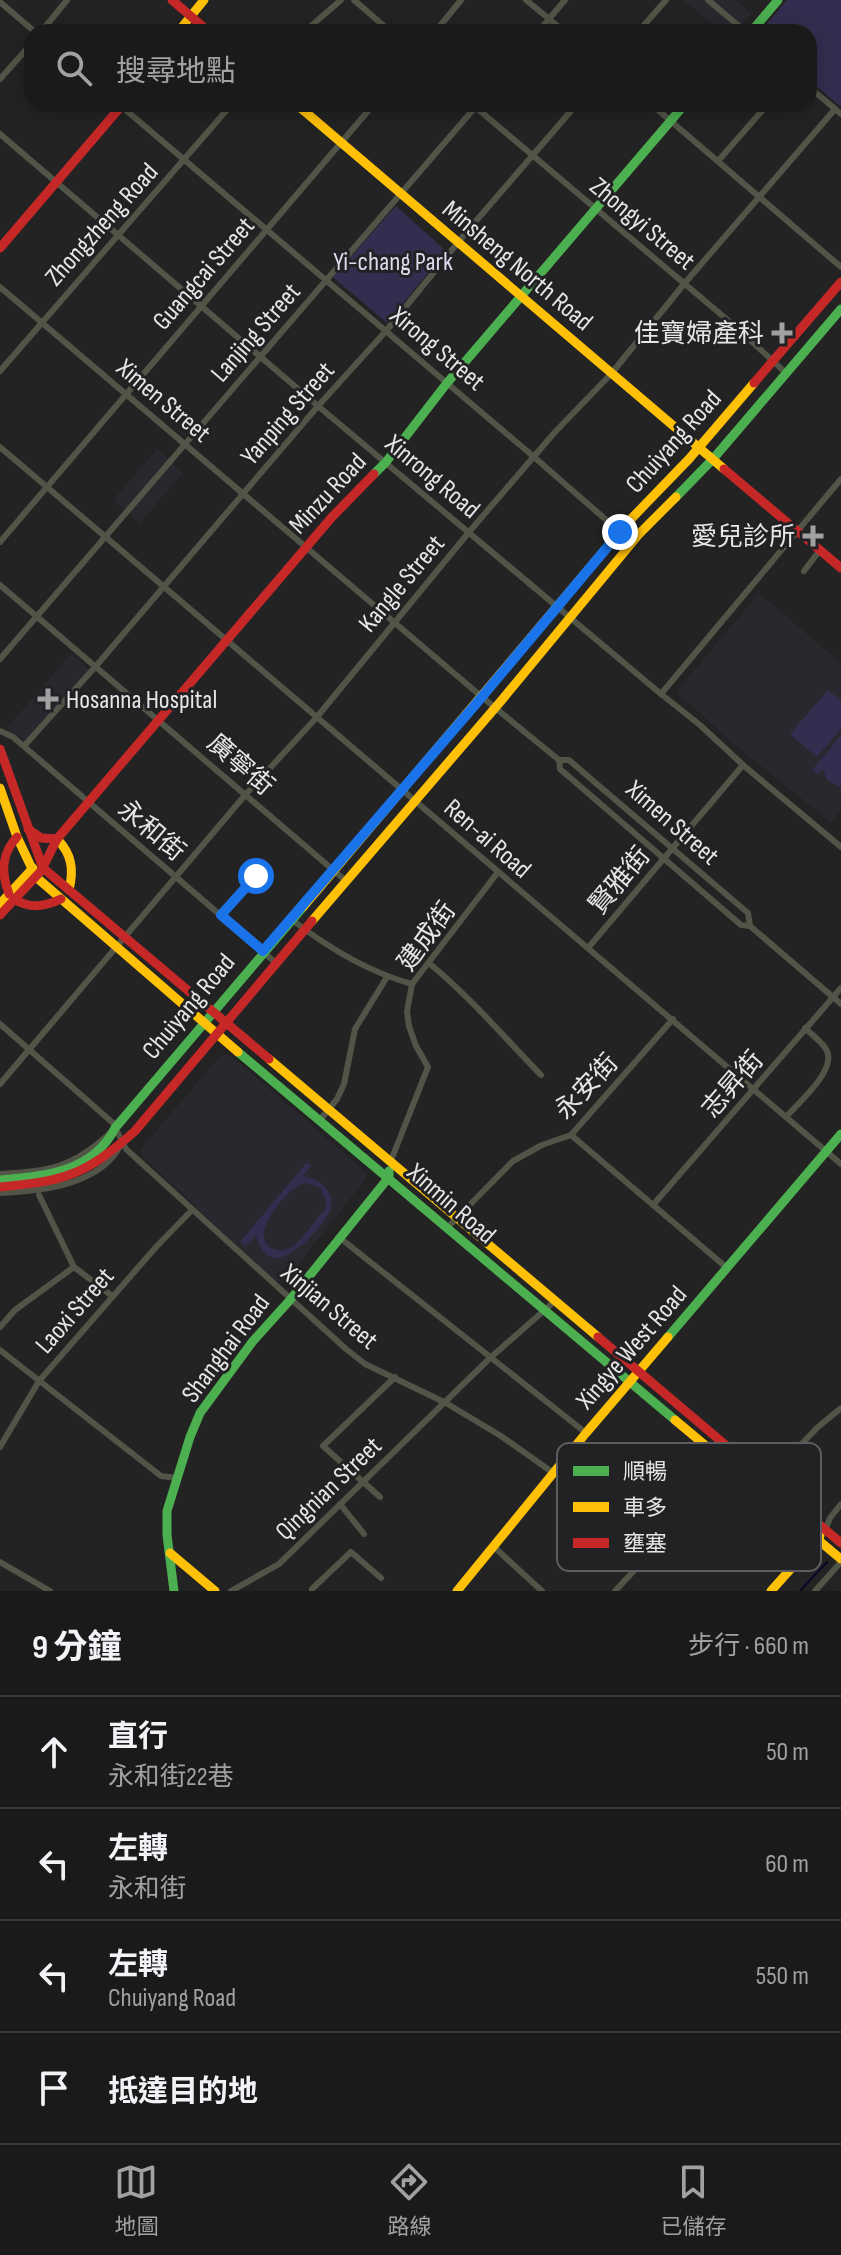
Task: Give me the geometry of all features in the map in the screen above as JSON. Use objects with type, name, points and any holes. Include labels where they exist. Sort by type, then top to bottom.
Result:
[{"type":"street","points":[[45,24],[67,0]]},
{"type":"street","points":[[172,0],[199,24]]},
{"type":"street","points":[[184,24],[204,0]]},
{"type":"street","points":[[313,24],[341,0]]},
{"type":"street","points":[[354,0],[382,24]]},
{"type":"street","points":[[442,24],[461,0]]},
{"type":"street","points":[[526,0],[556,24]]},
{"type":"street","points":[[545,24],[565,0]]},
{"type":"street","points":[[645,24],[666,0]]},
{"type":"street","points":[[708,0],[738,24]]},
{"type":"street","points":[[756,24],[778,0]]},
{"type":"street","points":[[0,2],[28,24]]},
{"type":"street","points":[[0,79],[24,52]]},
{"type":"street","points":[[817,94],[838,112]]},
{"type":"street","points":[[0,248],[115,112]]},
{"type":"street","name":"Xirong Street","points":[[129,112],[620,532]]},
{"type":"street","name":"Zhongzheng Road","points":[[0,371],[225,112]]},
{"type":"street","name":"Minsheng North Road","points":[[305,112],[841,568]]},
{"type":"street","name":"Guangcai Street","points":[[0,542],[367,112]]},
{"type":"street","name":"Lanjing Street","points":[[0,659],[469,112]]},
{"type":"street","name":"Zhongyi Street","points":[[483,112],[786,373]]},
{"type":"street","name":"Yanping Street","points":[[24,746],[386,331],[570,112]]},
{"type":"street","points":[[660,112],[841,267]]},
{"type":"street","name":"Minzu Road","points":[[5,905],[55,848],[57,839],[305,548],[386,462],[447,383],[678,112]]},
{"type":"street","points":[[718,161],[761,112]]},
{"type":"street","name":"Kangle Street","points":[[0,1084],[246,794],[317,717],[469,532],[611,374],[759,196],[838,112]]},
{"type":"street","name":"Xinrong Road","points":[[0,134],[841,847]]},
{"type":"street","name":"Chuiyang Road","points":[[109,1148],[115,1128],[211,1012],[620,532],[699,448],[841,282]]},
{"type":"street","name":"Ximen Street","points":[[0,287],[482,697],[559,760],[569,760],[748,913],[750,926]]},
{"type":"street","name":"Chuiyang Road","points":[[109,1148],[123,1143],[135,1131],[640,533],[713,459],[841,309]]},
{"type":"street","name":"Ren-ai Road","points":[[0,447],[841,1164]]},
{"type":"street","points":[[661,694],[841,479]]},
{"type":"street","points":[[804,571],[820,550]]},
{"type":"street","name":"廣寧街","points":[[0,585],[346,881]]},
{"type":"street","name":"永和街","points":[[0,731],[24,746],[276,963]]},
{"type":"street","points":[[0,749],[41,864]]},
{"type":"street","name":"Ximen Street","points":[[559,760],[560,769],[741,925],[750,926],[841,1004]]},
{"type":"street","name":"賢雅街","points":[[588,948],[743,765]]},
{"type":"street","points":[[0,788],[33,874]]},
{"type":"street","points":[[5,905],[37,907],[52,904],[65,895],[72,876],[72,861],[67,849],[57,839],[42,839],[28,828]]},
{"type":"street","points":[[0,922],[5,905],[1,864],[7,848],[17,837]]},
{"type":"street","name":"Xinmin Road","points":[[41,864],[65,895]]},
{"type":"street","name":"建成街","points":[[390,1163],[428,1067],[409,1026],[407,1011],[412,984],[498,872]]},
{"type":"street","name":"Xinmin Road","points":[[33,874],[65,895],[211,1012],[721,1443]]},
{"type":"street","points":[[221,915],[256,876]]},
{"type":"street","points":[[291,919],[345,956],[387,977],[412,984]]},
{"type":"street","name":"Xinmin Road","points":[[121,942],[216,1034],[703,1443]]},
{"type":"street","points":[[430,964],[462,990],[541,1075]]},
{"type":"street","points":[[320,1120],[337,1099],[344,1084],[355,1029],[387,977]]},
{"type":"street","name":"志昇街","points":[[653,1205],[841,988]]},
{"type":"street","name":"永安街","points":[[447,1228],[513,1161],[542,1145],[571,1135],[673,1019]]},
{"type":"street","name":"Xinjian Street","points":[[0,1024],[113,1123],[131,1154],[290,1300],[365,1364],[446,1403],[552,1472]]},
{"type":"street","points":[[786,1117],[822,1077],[829,1062],[823,1045],[805,1028]]},
{"type":"street","name":"Xingye West Road","points":[[577,1443],[841,1134]]},
{"type":"street","points":[[571,1135],[728,1268]]},
{"type":"street","points":[[0,1177],[56,1173],[109,1148]]},
{"type":"street","points":[[0,1187],[60,1180],[89,1168],[109,1148]]},
{"type":"street","points":[[0,1193],[44,1190],[84,1178],[109,1148]]},
{"type":"street","points":[[389,1177],[390,1163]]},
{"type":"street","name":"Shanghai Road","points":[[174,1591],[167,1511],[200,1413],[253,1341],[389,1177]]},
{"type":"street","points":[[39,1195],[74,1267],[112,1296]]},
{"type":"street","name":"Laoxi Street","points":[[0,1447],[39,1381],[192,1210]]},
{"type":"street","points":[[340,1238],[586,1433]]},
{"type":"street","points":[[0,1327],[15,1310],[74,1267]]},
{"type":"street","name":"Qingnian Street","points":[[231,1591],[279,1564],[490,1358],[555,1301]]},
{"type":"street","points":[[0,1350],[161,1476],[177,1478]]},
{"type":"street","points":[[380,1497],[323,1446],[395,1377]]},
{"type":"street","points":[[802,1443],[841,1408]]},
{"type":"street","name":"Xingye West Road","points":[[457,1591],[557,1466]]},
{"type":"street","points":[[340,1504],[364,1534]]},
{"type":"street","points":[[821,1535],[841,1504]]},
{"type":"street","name":"Xinmin Road","points":[[821,1528],[839,1542]]},
{"type":"street","name":"Xinmin Road","points":[[821,1542],[841,1561]]},
{"type":"street","points":[[494,1547],[542,1591]]},
{"type":"street","points":[[312,1589],[351,1552],[381,1578]]},
{"type":"street","points":[[170,1553],[215,1591]]},
{"type":"street","points":[[815,1591],[841,1561]]},
{"type":"street","points":[[0,1562],[50,1591]]},
{"type":"street","points":[[615,1591],[634,1571]]},
{"type":"street","points":[[771,1591],[789,1571]]},
{"type":"shaded area","points":[[683,0],[736,0],[751,14],[742,24],[712,24]]},
{"type":"shaded area","points":[[157,449],[183,472],[140,523],[113,500]]},
{"type":"shaded area","points":[[759,593],[841,663],[841,810],[831,822],[740,749],[676,692]]},
{"type":"shaded area","name":"Hosanna Hospital","points":[[71,654],[89,670],[25,741],[7,728]]},
{"type":"shaded area","points":[[227,1054],[367,1173],[364,1181],[288,1278],[276,1283],[142,1156],[141,1149],[219,1057]]},
{"type":"green space","points":[[787,0],[841,0],[841,107],[817,87],[817,24],[767,24]]},
{"type":"green space","name":"Yi-chang Park","points":[[396,206],[446,251],[387,323],[333,277]]},
{"type":"green space","points":[[828,690],[841,701],[841,729],[817,757],[790,734]]},
{"type":"green space","points":[[841,735],[841,787],[827,780],[823,769],[818,774],[812,770]]},
{"type":"green space","points":[[307,1162],[312,1165],[303,1176],[325,1187],[331,1204],[327,1217],[311,1236],[296,1250],[280,1258],[266,1254],[256,1235],[245,1246],[240,1242]],"holes":[[[306,1183],[321,1188],[326,1208],[297,1243],[281,1250],[266,1243],[266,1224],[280,1202]]]},
{"type":"waterway","points":[[821,1568],[827,1562]]},
{"type":"waterway","points":[[800,1591],[819,1571]]},
{"type":"traffic: fast","points":[[758,24],[778,0]]},
{"type":"traffic: fast","points":[[374,474],[447,383],[678,112]]},
{"type":"traffic: fast","points":[[676,497],[713,459],[841,309]]},
{"type":"traffic: fast","points":[[0,1180],[50,1174],[81,1163],[94,1154],[303,907]]},
{"type":"traffic: fast","points":[[238,1052],[675,1420]]},
{"type":"traffic: fast","points":[[668,1337],[841,1134]]},
{"type":"traffic: fast","points":[[174,1591],[167,1511],[200,1413],[253,1341],[389,1177],[389,1171]]},
{"type":"traffic: slow","points":[[184,24],[204,0]]},
{"type":"traffic: slow","points":[[305,112],[724,469]]},
{"type":"traffic: slow","points":[[303,907],[631,519],[689,459],[754,383]]},
{"type":"traffic: slow","points":[[312,921],[640,533],[676,497]]},
{"type":"traffic: slow","points":[[0,788],[17,837],[36,877],[238,1052]]},
{"type":"traffic: slow","points":[[57,839],[66,850],[70,863],[69,890]]},
{"type":"traffic: slow","points":[[0,904],[33,868]]},
{"type":"traffic: slow","points":[[269,1059],[598,1337]]},
{"type":"traffic: slow","points":[[578,1443],[668,1337]]},
{"type":"traffic: slow","points":[[675,1420],[702,1443]]},
{"type":"traffic: slow","points":[[457,1591],[557,1469]]},
{"type":"traffic: slow","points":[[821,1542],[841,1559]]},
{"type":"traffic: slow","points":[[170,1553],[215,1591]]},
{"type":"traffic: slow","points":[[771,1591],[789,1571]]},
{"type":"traffic: jam","points":[[172,0],[200,24]]},
{"type":"traffic: jam","points":[[0,248],[116,112]]},
{"type":"traffic: jam","points":[[754,383],[841,282]]},
{"type":"traffic: jam","points":[[724,469],[841,568]]},
{"type":"traffic: jam","points":[[0,915],[41,871],[57,839],[332,517],[374,474]]},
{"type":"traffic: jam","points":[[0,749],[43,868],[269,1059]]},
{"type":"traffic: jam","points":[[28,829],[41,838],[57,839],[55,841]]},
{"type":"traffic: jam","points":[[9,894],[4,864],[8,850],[17,837]]},
{"type":"traffic: jam","points":[[14,899],[37,906],[61,899]]},
{"type":"traffic: jam","points":[[0,1187],[42,1182],[74,1173],[118,1146],[135,1131],[312,921]]},
{"type":"traffic: jam","points":[[598,1337],[723,1443]]},
{"type":"traffic: jam","points":[[821,1526],[841,1543]]},
{"type":"place","name":"佳寶婦產科","points":[[782,333]]},
{"type":"place","name":"愛兒診所","points":[[813,536]]},
{"type":"place","name":"Hosanna Hospital","points":[[48,699]]},
{"type":"route","points":[[256,876],[221,915],[263,951],[620,532]]}]
